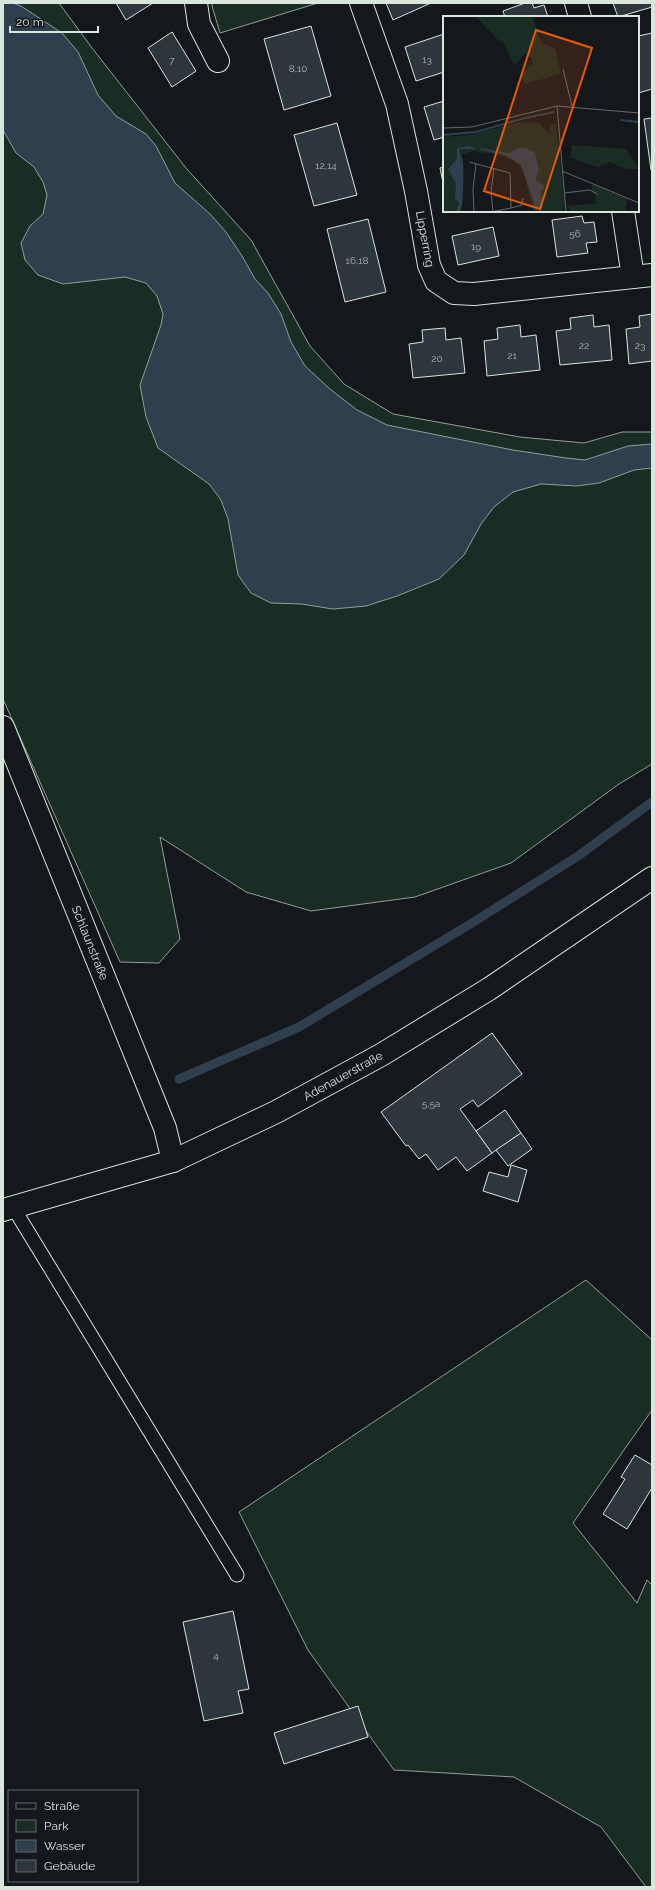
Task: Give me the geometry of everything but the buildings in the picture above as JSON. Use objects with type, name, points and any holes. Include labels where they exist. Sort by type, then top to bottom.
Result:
[{"type":"street","points":[[196,3],[199,24],[218,61]]},
{"type":"street","name":"Lipperring","points":[[361,3],[397,104],[416,191],[429,265],[436,281],[454,293],[474,294],[642,276],[623,212]]},
{"type":"street","points":[[576,3],[580,16]]},
{"type":"street","name":"Schlaunstraße","points":[[3,727],[164,1128],[173,1161]]},
{"type":"street","name":"Adenauerstraße","points":[[8,1209],[173,1161],[276,1112],[381,1055],[489,989],[652,878]]},
{"type":"lane","points":[[8,1209],[237,1575]]},
{"type":"green space","points":[[3,3],[59,3],[92,48],[186,168],[251,240],[310,346],[344,384],[393,414],[520,437],[584,443],[622,432],[652,432],[652,764],[619,784],[511,863],[415,897],[311,911],[246,892],[160,837],[180,939],[159,963],[120,962],[3,699]]},
{"type":"green space","points":[[212,3],[318,3],[220,33]]},
{"type":"green space","points":[[586,1280],[652,1340],[652,1410],[573,1523],[637,1603],[647,1580],[652,1585],[652,1887],[646,1887],[601,1827],[514,1777],[394,1770],[308,1650],[239,1512]]},
{"type":"water","points":[[3,3],[13,3],[21,6],[62,33],[78,52],[98,95],[116,116],[146,134],[156,146],[175,183],[210,214],[226,232],[255,279],[268,293],[281,314],[291,342],[305,366],[330,389],[357,410],[387,425],[513,450],[566,458],[585,460],[628,446],[652,444],[652,468],[634,470],[599,483],[577,486],[541,484],[513,492],[494,507],[481,524],[464,555],[439,579],[397,596],[366,606],[333,609],[301,604],[271,603],[251,593],[238,575],[228,519],[221,500],[209,484],[158,448],[146,417],[140,385],[161,325],[163,314],[157,296],[146,283],[125,277],[63,284],[38,275],[25,260],[21,243],[30,226],[43,214],[47,195],[43,182],[34,167],[16,153],[3,130]]},
{"type":"waterway","points":[[179,1079],[299,1027],[472,923],[578,856],[652,802]]}]
